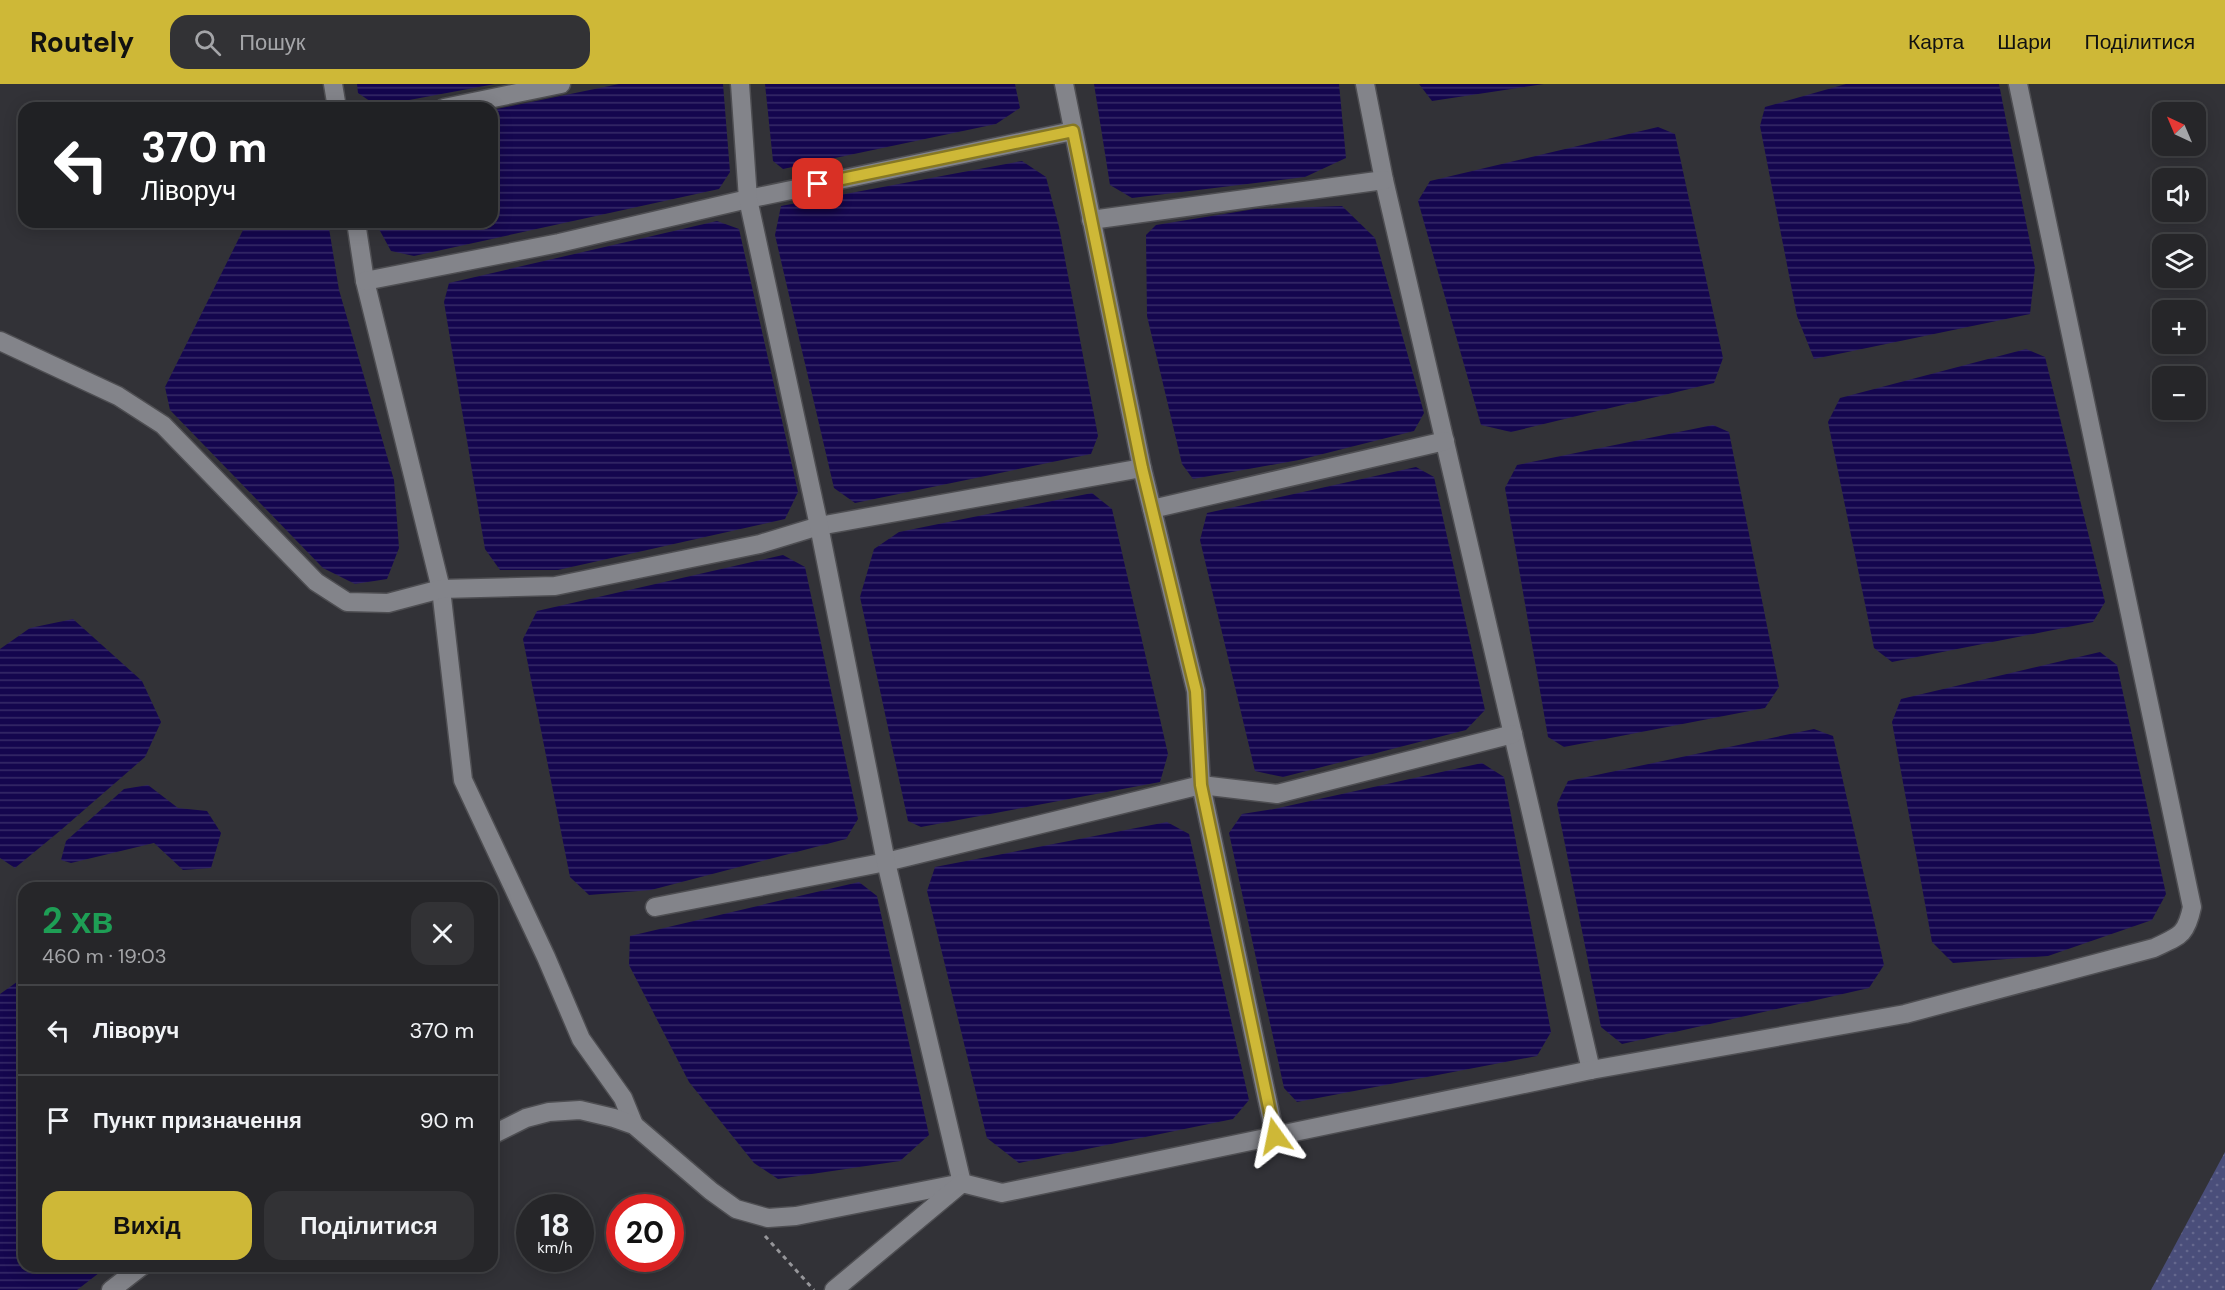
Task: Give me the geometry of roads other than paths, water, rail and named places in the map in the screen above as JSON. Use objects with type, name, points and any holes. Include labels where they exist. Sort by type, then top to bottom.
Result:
[{"type":"lane","points":[[333,84],[336,102]]},
{"type":"lane","points":[[473,102],[561,84]]},
{"type":"lane","points":[[740,84],[748,199],[819,526],[886,862],[962,1183]]},
{"type":"lane","points":[[1064,84],[1142,468],[1196,691],[1201,785],[1275,1136]]},
{"type":"lane","points":[[1365,84],[1384,180],[1591,1070]]},
{"type":"lane","points":[[498,1132],[526,1118],[571,1110],[602,1114],[634,1125],[723,1201],[736,1209],[757,1216],[782,1218],[796,1216],[962,1183],[1002,1193],[1591,1070],[1905,1014],[2154,948],[2179,937],[2188,925],[2192,907],[2018,84]]},
{"type":"lane","points":[[365,281],[559,243],[748,199],[1073,131]]},
{"type":"lane","points":[[1091,220],[1384,180]]},
{"type":"lane","points":[[357,228],[365,281],[441,589],[463,780],[546,957],[581,1039],[623,1098],[634,1125]]},
{"type":"lane","points":[[0,342],[118,396],[163,425],[316,582],[347,602],[388,603],[441,589],[555,586],[760,544],[819,526],[1142,468]]},
{"type":"lane","points":[[1152,508],[1445,441]]},
{"type":"lane","points":[[655,907],[886,862],[1201,785],[1277,794],[1513,734]]},
{"type":"lane","points":[[834,1290],[962,1183]]},
{"type":"lane","points":[[111,1290],[134,1272]]}]
